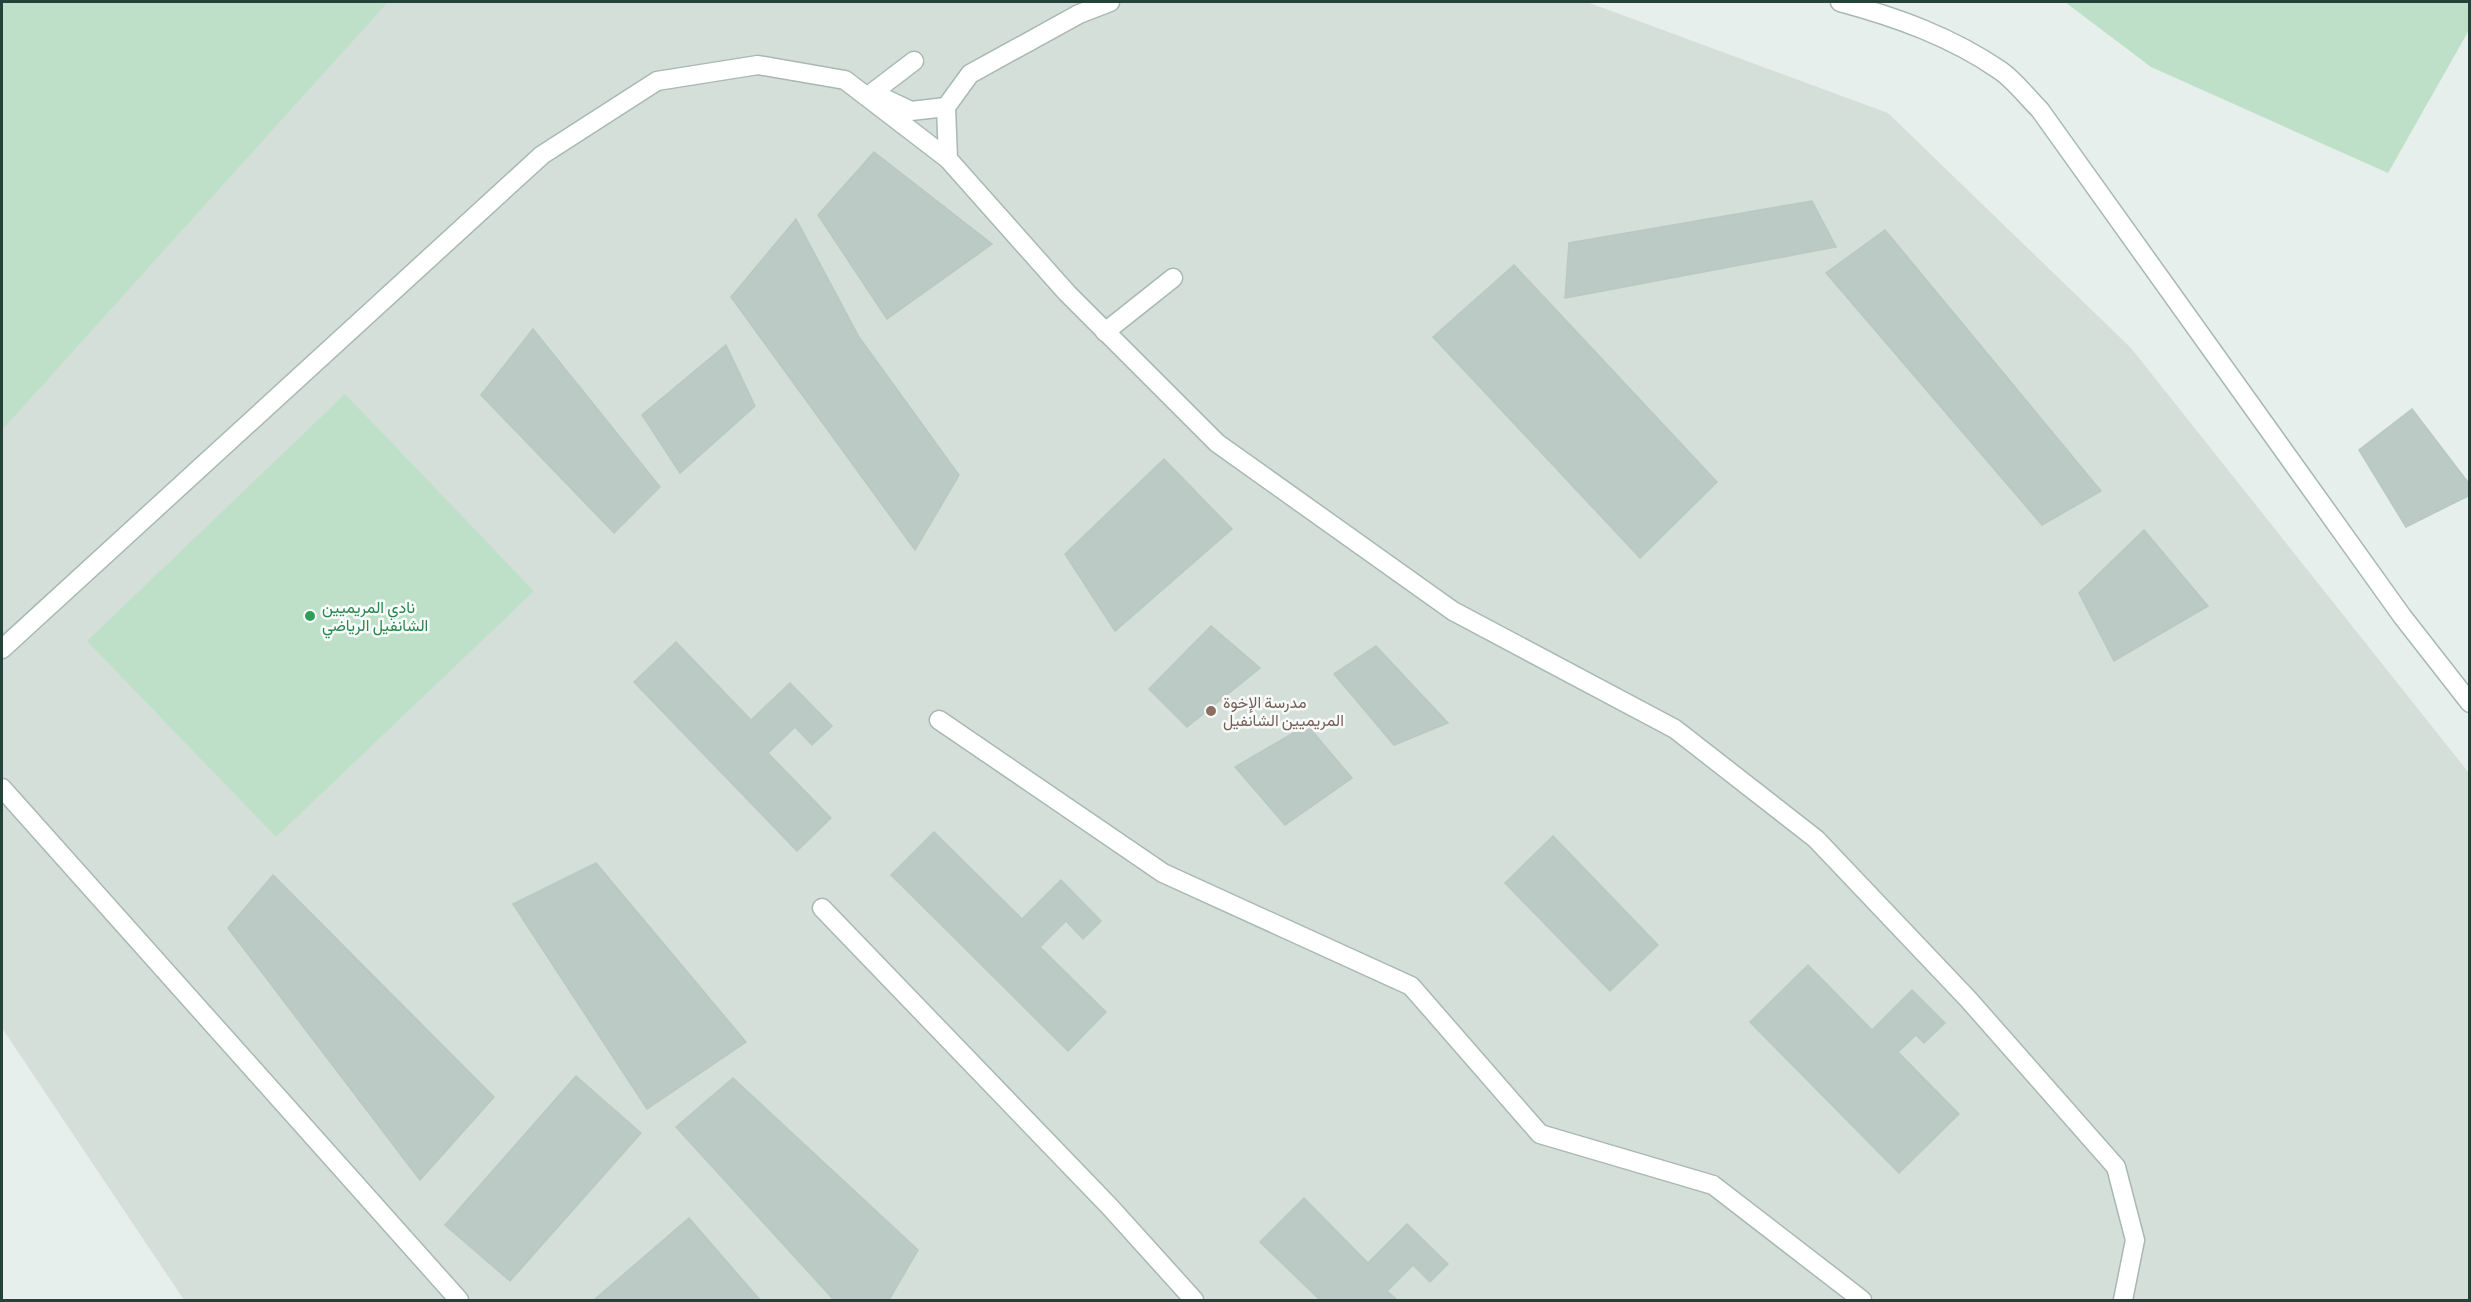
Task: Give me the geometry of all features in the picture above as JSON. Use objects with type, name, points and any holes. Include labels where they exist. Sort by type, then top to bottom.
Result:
[{"type":"street","points":[[948,159],[946,107],[970,74],[1079,14],[1110,2]]},
{"type":"street","points":[[1840,2],[1886,15],[1965,49],[2002,72],[2040,110],[2402,616],[2469,703]]},
{"type":"street","points":[[872,93],[914,61]]},
{"type":"street","points":[[2,649],[542,155],[657,81],[758,65],[845,80],[911,111],[946,107]]},
{"type":"street","points":[[845,80],[948,159],[1067,293],[1217,443],[1453,611],[1675,729],[1816,839],[1968,999],[2116,1167],[2134,1240],[2123,1300]]},
{"type":"street","points":[[1105,332],[1173,278]]},
{"type":"street","points":[[939,720],[1163,873],[1411,986],[1540,1134],[1713,1185],[1862,1300]]},
{"type":"street","points":[[2,788],[459,1300]]},
{"type":"street","points":[[822,908],[1110,1207],[1194,1300]]},
{"type":"shaded area","name":"مدرسة الإخوة المريميين الشانفيل","points":[[2,2],[1587,2],[1888,113],[2131,348],[2469,773],[2469,1300],[184,1300],[2,1028]]},
{"type":"green space","points":[[2,2],[388,2],[2,430]]},
{"type":"green space","points":[[2065,2],[2469,2],[2469,30],[2388,173],[2151,67]]},
{"type":"green space","name":"نادي المريميين الشانفيل الرياضي","points":[[345,394],[534,591],[276,837],[87,641]]},
{"type":"building","points":[[874,152],[992,244],[887,319],[818,215]]},
{"type":"building","points":[[1812,201],[1836,247],[1565,298],[1569,243]]},
{"type":"building","points":[[796,219],[859,337],[959,475],[915,550],[731,297]]},
{"type":"building","points":[[1885,230],[2101,491],[2042,525],[1826,273]]},
{"type":"building","points":[[1514,265],[1717,482],[1640,558],[1433,337]]},
{"type":"building","points":[[533,329],[660,487],[614,533],[481,395]]},
{"type":"building","points":[[726,345],[755,406],[680,473],[642,415]]},
{"type":"building","points":[[2412,409],[2470,485],[2470,495],[2406,527],[2359,450]]},
{"type":"building","points":[[1164,459],[1232,529],[1115,631],[1065,554]]},
{"type":"building","points":[[2144,530],[2208,606],[2114,661],[2079,593]]},
{"type":"building","points":[[1211,626],[1260,668],[1187,727],[1149,689]]},
{"type":"building","points":[[676,642],[751,720],[790,683],[832,726],[812,745],[795,727],[768,753],[831,818],[797,851],[634,682]]},
{"type":"building","points":[[1376,646],[1448,723],[1394,745],[1334,674]]},
{"type":"building","points":[[1307,725],[1352,778],[1285,825],[1235,767]]},
{"type":"building","points":[[934,832],[1022,919],[1061,880],[1101,921],[1083,939],[1066,921],[1040,947],[1106,1012],[1068,1051],[891,875]]},
{"type":"building","points":[[1553,836],[1658,945],[1610,991],[1505,883]]},
{"type":"building","points":[[596,863],[746,1042],[647,1109],[513,904]]},
{"type":"building","points":[[273,875],[494,1097],[420,1180],[228,928]]},
{"type":"building","points":[[1808,965],[1872,1030],[1912,990],[1945,1023],[1924,1043],[1916,1035],[1898,1052],[1959,1114],[1899,1173],[1750,1022]]},
{"type":"building","points":[[576,1076],[641,1133],[510,1281],[445,1225]]},
{"type":"building","points":[[733,1078],[918,1250],[889,1300],[834,1300],[676,1127]]},
{"type":"building","points":[[1304,1198],[1368,1263],[1407,1224],[1448,1264],[1430,1282],[1413,1265],[1387,1291],[1397,1300],[1320,1300],[1260,1242]]},
{"type":"building","points":[[689,1218],[760,1300],[594,1300]]},
{"type":"place","name":"نادي المريميين الشانفيل الرياضي","points":[[310,616]]},
{"type":"place","name":"مدرسة الإخوة المريميين الشانفيل","points":[[1211,711]]}]
